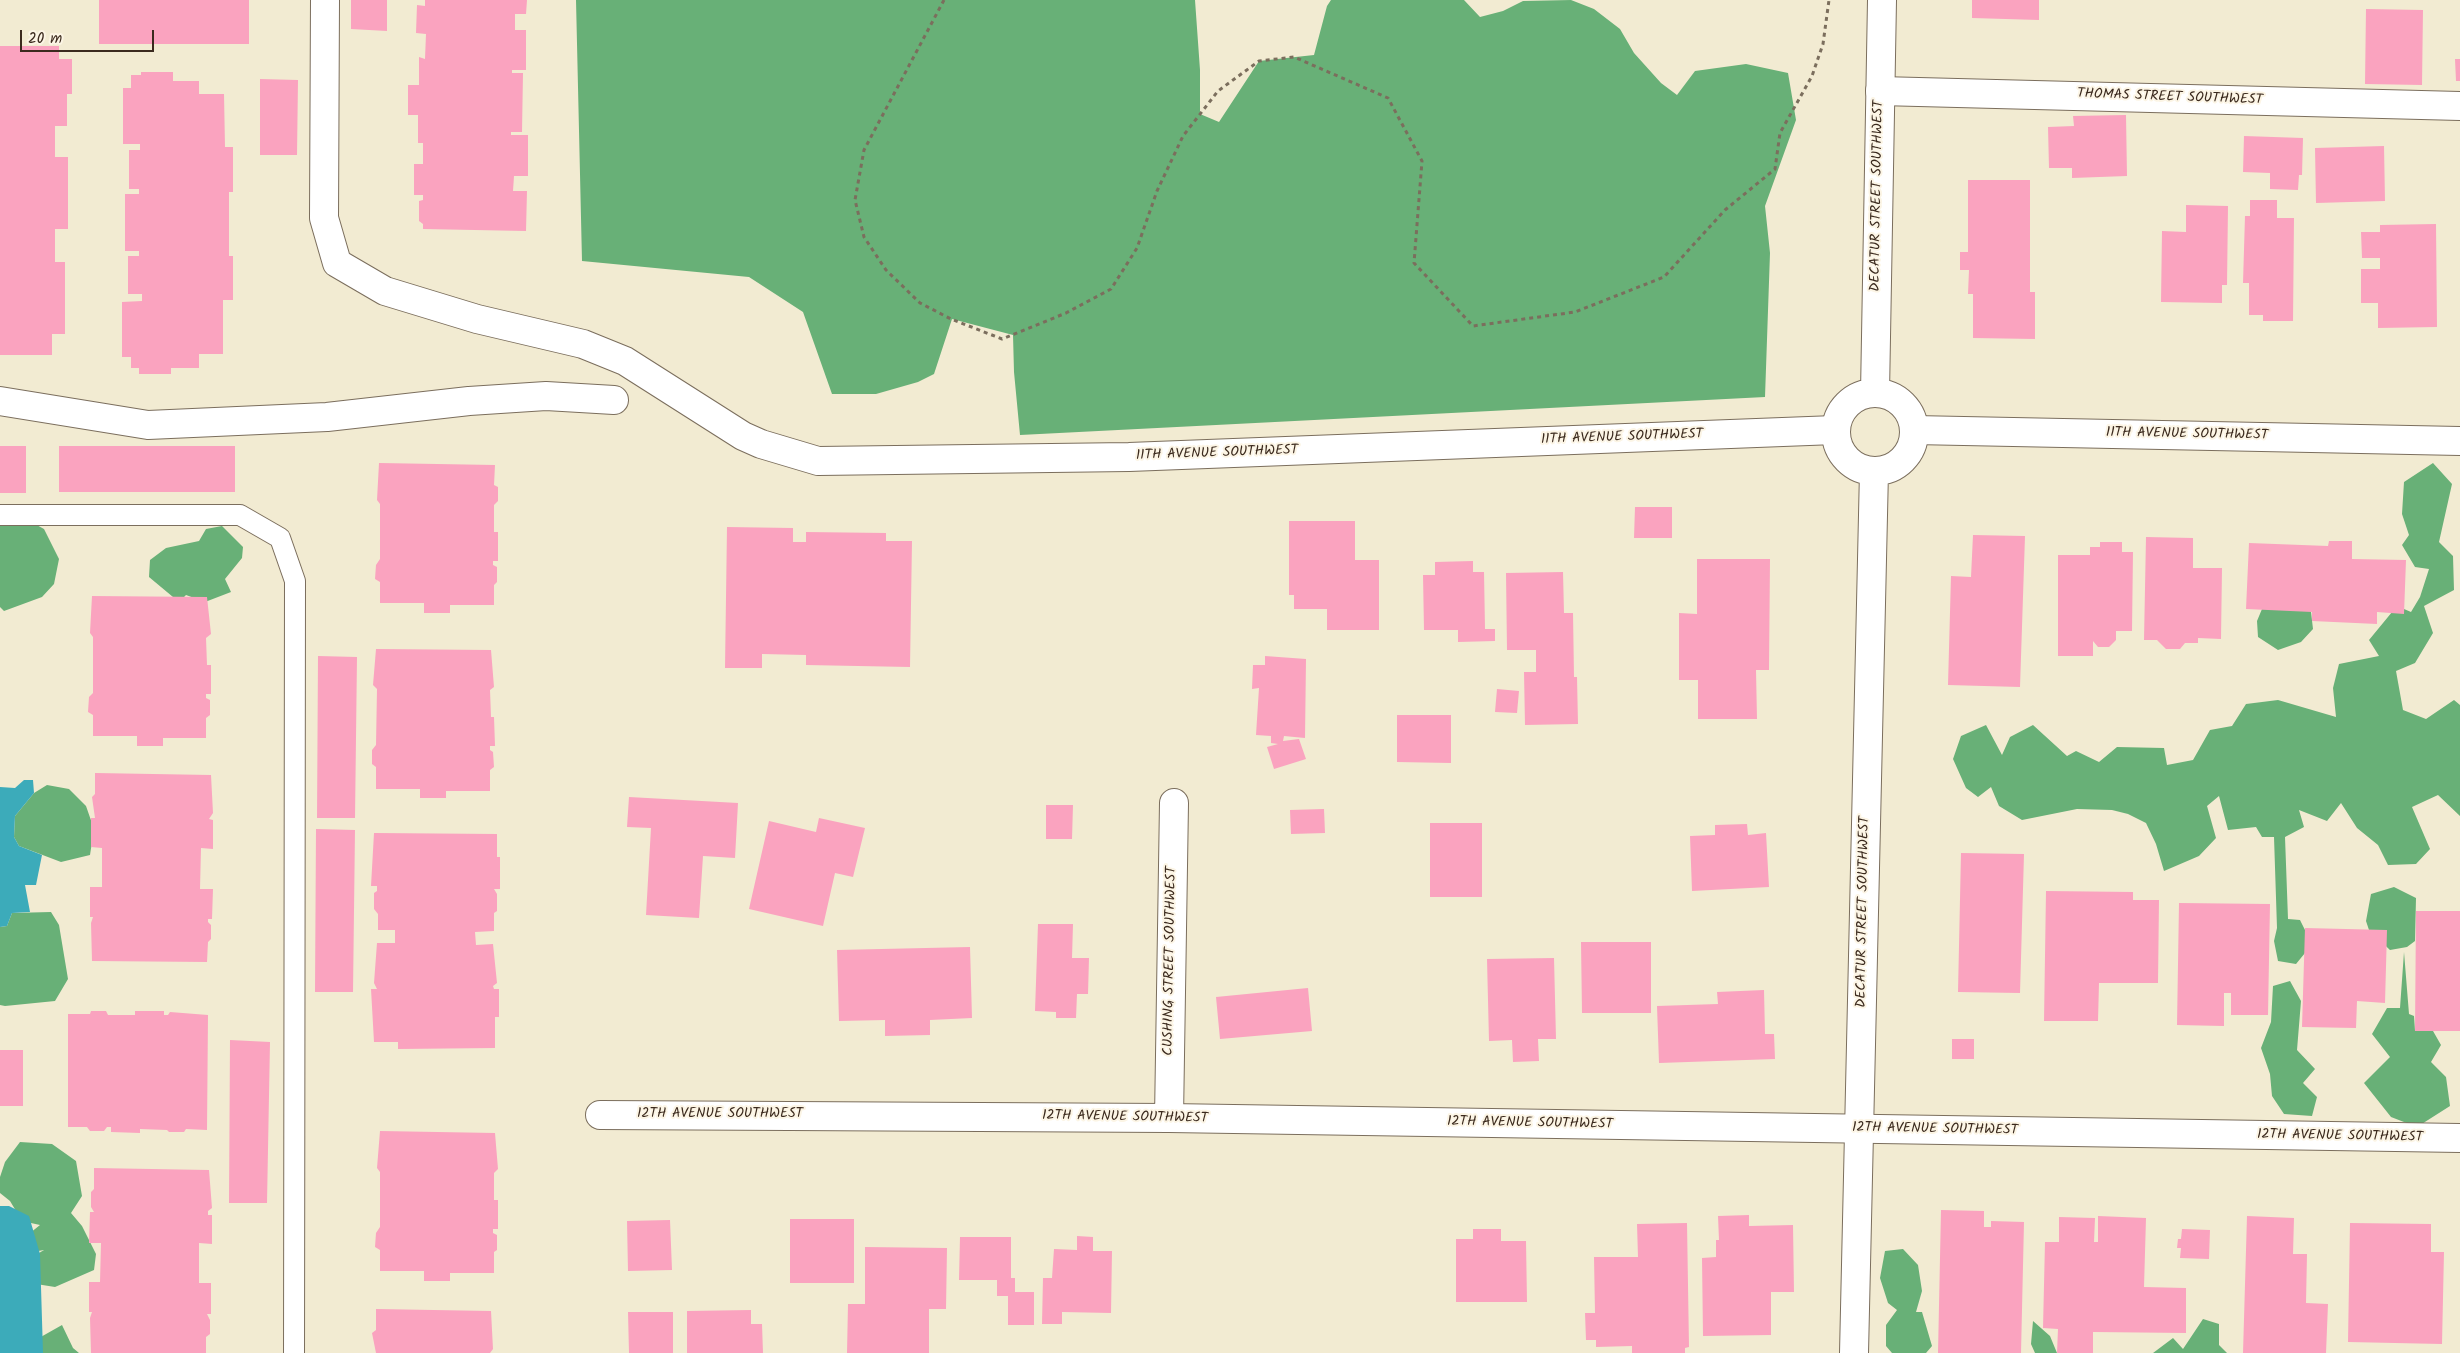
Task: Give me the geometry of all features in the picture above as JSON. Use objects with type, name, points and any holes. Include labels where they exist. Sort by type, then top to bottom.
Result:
[{"type":"street","name":"11TH AVENUE SOUTHWEST","points":[[325,0],[324,218],[337,263],[384,291],[477,319],[583,344],[625,361],[743,436],[761,444],[818,461],[1129,457],[1835,430]]},
{"type":"street","name":"DECATUR STREET SOUTHWEST","points":[[1874,393],[1882,0]]},
{"type":"street","name":"THOMAS STREET SOUTHWEST","points":[[1880,91],[2460,106]]},
{"type":"street","points":[[1874,393],[1896,399],[1906,408],[1912,420],[1914,430],[1911,447],[1904,459],[1894,467],[1874,471],[1858,468],[1848,461],[1840,451],[1835,430],[1839,414],[1846,405],[1857,397],[1874,393]]},
{"type":"street","points":[[0,401],[148,425],[327,417],[469,401],[546,396],[614,400]]},
{"type":"street","name":"11TH AVENUE SOUTHWEST","points":[[1914,430],[2460,442]]},
{"type":"street","name":"DECATUR STREET SOUTHWEST","points":[[1854,1353],[1874,471]]},
{"type":"street","name":"CUSHING STREET SOUTHWEST","points":[[1169,1118],[1174,803]]},
{"type":"street","name":"12TH AVENUE SOUTHWEST","points":[[600,1115],[1169,1118],[2460,1138]]},
{"type":"lane","points":[[0,515],[240,515],[280,538],[295,581],[294,1353]]},
{"type":"path","points":[[944,0],[864,150],[854,200],[864,237],[886,270],[920,303],[952,319],[1002,339],[1066,313],[1111,289],[1137,248],[1157,191],[1183,136],[1218,91],[1259,61],[1294,57],[1388,98],[1422,161],[1414,263],[1473,326],[1575,312],[1664,277],[1724,210],[1775,169],[1780,133],[1812,76],[1823,44],[1829,0]]},
{"type":"green space","points":[[576,0],[1195,0],[1200,70],[1200,114],[1219,122],[1259,61],[1314,55],[1327,6],[1331,0],[1464,0],[1480,17],[1503,11],[1523,1],[1571,0],[1594,9],[1620,29],[1634,53],[1661,83],[1677,95],[1695,71],[1746,64],[1788,73],[1796,120],[1765,206],[1770,253],[1765,397],[1020,435],[1014,372],[1013,335],[952,319],[934,374],[918,382],[876,394],[832,394],[803,312],[749,277],[582,261]]},
{"type":"green space","points":[[2433,463],[2452,484],[2439,542],[2453,556],[2454,590],[2424,606],[2433,633],[2415,663],[2396,671],[2403,710],[2426,719],[2454,700],[2460,705],[2460,816],[2438,795],[2412,807],[2430,849],[2416,864],[2388,865],[2378,845],[2357,828],[2341,803],[2327,821],[2299,810],[2304,827],[2285,837],[2288,919],[2300,920],[2305,930],[2305,953],[2296,964],[2278,961],[2274,941],[2277,928],[2274,837],[2262,837],[2256,827],[2228,830],[2219,796],[2207,806],[2216,838],[2199,856],[2164,871],[2156,844],[2146,823],[2128,814],[2112,810],[2077,809],[2022,820],[1999,806],[1991,787],[1978,797],[1966,788],[1953,759],[1961,736],[1986,725],[2002,755],[2010,737],[2033,725],[2067,756],[2076,751],[2099,762],[2117,747],[2164,748],[2167,765],[2193,760],[2210,730],[2232,726],[2246,704],[2278,700],[2336,717],[2333,688],[2339,664],[2379,656],[2369,640],[2397,606],[2411,612],[2420,597],[2429,569],[2415,567],[2402,545],[2409,535],[2402,514],[2404,482]]},
{"type":"green space","points":[[0,518],[24,518],[44,529],[59,559],[54,584],[42,597],[4,611],[0,607]]},
{"type":"green space","points":[[222,526],[243,547],[242,558],[225,579],[231,592],[205,602],[186,595],[179,602],[149,577],[150,560],[166,548],[199,541],[206,529]]},
{"type":"green space","points":[[2298,598],[2311,612],[2313,629],[2301,642],[2278,650],[2258,637],[2257,621],[2262,609]]},
{"type":"green space","points":[[47,785],[69,789],[86,806],[94,829],[90,855],[61,862],[19,846],[14,837],[15,816],[34,793]]},
{"type":"green space","points":[[2394,887],[2416,898],[2415,941],[2407,947],[2390,950],[2369,930],[2366,921],[2371,894]]},
{"type":"green space","points":[[51,912],[59,925],[68,979],[55,1001],[0,1005],[0,927],[7,926],[12,913]]},
{"type":"green space","points":[[2404,952],[2409,1014],[2414,1016],[2415,1031],[2433,1031],[2441,1045],[2431,1062],[2446,1077],[2450,1106],[2417,1127],[2391,1117],[2364,1083],[2390,1057],[2372,1034],[2387,1008],[2400,1008]]},
{"type":"green space","points":[[2290,981],[2301,1001],[2297,1050],[2315,1069],[2303,1083],[2317,1097],[2312,1116],[2284,1114],[2272,1096],[2270,1074],[2261,1048],[2271,1022],[2273,986]]},
{"type":"green space","points":[[20,1142],[52,1144],[76,1161],[82,1196],[71,1213],[82,1226],[96,1254],[94,1270],[55,1287],[30,1283],[29,1259],[44,1250],[27,1253],[25,1237],[40,1225],[22,1221],[10,1201],[0,1193],[0,1177],[5,1162]]},
{"type":"green space","points":[[1903,1249],[1918,1265],[1922,1291],[1916,1312],[1922,1312],[1932,1346],[1926,1353],[1892,1353],[1886,1346],[1886,1325],[1897,1310],[1888,1303],[1880,1278],[1885,1251]]},
{"type":"green space","points":[[2203,1319],[2219,1324],[2219,1345],[2227,1353],[2153,1353],[2173,1338],[2183,1349]]},
{"type":"green space","points":[[2033,1321],[2050,1336],[2057,1353],[2035,1353],[2031,1344]]},
{"type":"green space","points":[[62,1325],[73,1348],[79,1353],[40,1353],[39,1338]]},
{"type":"water","points":[[24,780],[33,780],[34,793],[15,816],[14,837],[19,846],[42,855],[36,885],[25,885],[30,912],[12,913],[7,926],[0,927],[0,787],[15,788]]},
{"type":"water","points":[[0,1206],[9,1206],[29,1216],[40,1254],[43,1353],[0,1353]]},
{"type":"building","points":[[99,0],[249,0],[249,44],[99,44]]},
{"type":"building","points":[[351,0],[387,0],[387,31],[351,29]]},
{"type":"building","points":[[425,0],[527,0],[526,14],[515,14],[515,30],[526,30],[526,70],[512,70],[512,73],[523,73],[522,132],[511,132],[511,135],[528,135],[528,176],[514,176],[513,191],[527,191],[526,231],[423,229],[423,224],[419,221],[419,201],[423,200],[423,195],[414,195],[414,164],[423,164],[423,143],[418,143],[418,115],[408,115],[408,85],[419,85],[419,57],[425,59],[426,34],[416,33],[417,5],[425,6]]},
{"type":"building","points":[[1972,0],[2039,0],[2039,20],[1972,18]]},
{"type":"building","points":[[2366,9],[2423,10],[2422,85],[2365,84]]},
{"type":"building","points":[[0,46],[59,46],[59,59],[72,59],[72,94],[67,94],[67,126],[55,126],[55,157],[68,157],[68,229],[55,229],[55,262],[65,262],[65,334],[52,334],[52,355],[0,355]]},
{"type":"building","points":[[2455,59],[2460,59],[2460,81],[2456,81]]},
{"type":"building","points":[[141,72],[173,72],[173,81],[199,81],[199,94],[224,94],[225,147],[233,147],[233,192],[229,192],[229,256],[233,256],[233,300],[223,300],[223,354],[199,354],[199,368],[171,368],[171,374],[139,374],[139,368],[131,368],[131,357],[122,357],[122,302],[142,301],[142,294],[128,294],[128,256],[139,256],[139,251],[125,251],[125,194],[139,194],[139,189],[129,189],[129,150],[140,150],[140,144],[123,144],[123,88],[131,88],[131,75],[141,75]]},
{"type":"building","points":[[260,79],[298,80],[297,155],[260,155]]},
{"type":"building","points":[[2126,115],[2127,176],[2072,178],[2072,168],[2049,168],[2048,127],[2074,126],[2073,116]]},
{"type":"building","points":[[2244,136],[2303,138],[2302,175],[2299,175],[2298,190],[2270,189],[2270,173],[2243,172]]},
{"type":"building","points":[[2384,146],[2385,201],[2316,203],[2315,148]]},
{"type":"building","points":[[1968,180],[2030,180],[2030,292],[2035,292],[2035,339],[1973,338],[1973,294],[1968,294],[1969,270],[1960,270],[1960,252],[1968,252]]},
{"type":"building","points":[[2250,200],[2277,200],[2277,218],[2294,218],[2293,321],[2263,321],[2263,315],[2249,315],[2249,283],[2243,283],[2245,216],[2250,216]]},
{"type":"building","points":[[2186,205],[2228,206],[2227,285],[2222,285],[2222,303],[2161,302],[2162,231],[2186,232]]},
{"type":"building","points":[[2436,224],[2437,327],[2378,328],[2378,303],[2361,303],[2361,269],[2380,269],[2380,258],[2362,258],[2361,232],[2380,232],[2380,225]]},
{"type":"building","points":[[0,446],[26,446],[26,493],[0,493]]},
{"type":"building","points":[[59,446],[235,446],[235,492],[59,492]]},
{"type":"building","points":[[379,463],[495,465],[494,485],[498,487],[498,501],[494,505],[494,532],[498,532],[498,561],[493,561],[493,565],[497,567],[497,582],[494,585],[494,605],[450,605],[450,613],[424,613],[424,603],[380,603],[380,582],[375,579],[376,565],[380,559],[380,504],[377,500]]},
{"type":"building","points":[[1635,507],[1672,507],[1672,538],[1634,538]]},
{"type":"building","points":[[1289,521],[1355,521],[1355,560],[1379,560],[1379,630],[1327,630],[1327,609],[1294,609],[1294,595],[1289,595]]},
{"type":"building","points":[[727,527],[793,528],[793,542],[806,542],[806,532],[886,533],[886,541],[912,541],[910,667],[806,665],[806,655],[762,654],[762,668],[725,668]]},
{"type":"building","points":[[1973,535],[2025,536],[2020,687],[1948,685],[1951,576],[1971,577]]},
{"type":"building","points":[[2146,537],[2193,538],[2193,568],[2222,568],[2221,639],[2198,638],[2198,643],[2185,643],[2180,649],[2166,649],[2157,640],[2144,640]]},
{"type":"building","points":[[2329,541],[2352,541],[2352,559],[2406,560],[2404,614],[2377,612],[2377,624],[2312,621],[2312,612],[2246,609],[2249,543],[2328,546]]},
{"type":"building","points":[[2100,542],[2122,542],[2122,552],[2133,552],[2132,631],[2116,631],[2116,640],[2109,647],[2098,647],[2093,641],[2093,656],[2058,656],[2058,555],[2090,555],[2090,547],[2100,547]]},
{"type":"building","points":[[1697,559],[1770,559],[1769,670],[1756,670],[1757,719],[1698,719],[1698,680],[1679,680],[1679,613],[1697,614]]},
{"type":"building","points":[[1473,561],[1473,572],[1484,572],[1485,629],[1495,629],[1495,641],[1458,642],[1458,630],[1424,630],[1423,575],[1435,575],[1435,562]]},
{"type":"building","points":[[1563,572],[1564,613],[1573,613],[1574,677],[1577,677],[1578,724],[1525,725],[1524,672],[1536,672],[1536,650],[1507,650],[1506,573]]},
{"type":"building","points":[[92,596],[207,597],[211,634],[206,638],[207,665],[211,665],[211,694],[206,694],[206,698],[210,700],[210,715],[206,718],[206,738],[163,738],[163,746],[137,746],[137,736],[93,736],[93,715],[88,712],[89,697],[93,693],[93,637],[90,633]]},
{"type":"building","points":[[376,649],[491,650],[494,687],[490,690],[491,717],[494,717],[495,746],[490,746],[490,750],[493,752],[494,767],[490,770],[490,791],[446,791],[446,798],[420,798],[420,789],[376,789],[376,767],[372,764],[372,750],[376,745],[377,689],[373,685]]},
{"type":"building","points":[[318,656],[357,657],[355,818],[317,818]]},
{"type":"building","points":[[1265,656],[1306,659],[1305,738],[1284,736],[1283,741],[1299,739],[1306,759],[1274,769],[1267,747],[1278,744],[1271,743],[1271,736],[1256,735],[1259,688],[1252,689],[1253,665],[1265,665]]},
{"type":"building","points":[[1497,689],[1519,691],[1517,713],[1495,712]]},
{"type":"building","points":[[1397,715],[1451,715],[1451,763],[1397,762]]},
{"type":"building","points":[[95,773],[211,775],[213,813],[209,819],[213,820],[213,849],[201,848],[200,889],[213,889],[212,919],[208,919],[211,925],[211,939],[208,942],[207,962],[92,961],[91,923],[93,917],[90,917],[90,887],[102,887],[102,848],[91,847],[91,818],[95,818],[92,797],[95,794]]},
{"type":"building","points":[[629,797],[738,803],[735,858],[703,856],[699,918],[646,915],[651,828],[627,827]]},
{"type":"building","points":[[1046,805],[1073,805],[1072,839],[1046,839]]},
{"type":"building","points":[[1324,809],[1325,833],[1291,834],[1290,810]]},
{"type":"building","points":[[819,818],[865,828],[853,877],[835,873],[823,926],[749,909],[769,821],[816,832]]},
{"type":"building","points":[[1430,823],[1482,823],[1482,897],[1430,897]]},
{"type":"building","points":[[1747,824],[1748,835],[1766,833],[1769,887],[1692,891],[1690,836],[1715,835],[1715,825]]},
{"type":"building","points":[[316,829],[355,830],[353,992],[315,992]]},
{"type":"building","points":[[374,833],[497,834],[497,857],[500,857],[500,889],[494,889],[497,894],[497,911],[494,913],[494,931],[475,932],[476,945],[493,944],[497,983],[493,986],[494,989],[499,989],[499,1017],[495,1017],[495,1048],[398,1049],[398,1042],[374,1042],[371,989],[377,989],[374,983],[377,943],[395,943],[395,930],[378,930],[378,914],[374,909],[374,893],[377,891],[377,886],[371,886]]},
{"type":"building","points":[[1961,853],[2024,854],[2020,993],[1958,992]]},
{"type":"building","points":[[2046,891],[2133,892],[2133,900],[2159,900],[2158,983],[2099,983],[2098,1021],[2044,1021]]},
{"type":"building","points":[[2179,903],[2270,904],[2268,1015],[2231,1015],[2231,993],[2224,993],[2224,1026],[2177,1025]]},
{"type":"building","points":[[2416,911],[2460,911],[2460,1031],[2415,1031]]},
{"type":"building","points":[[1038,924],[1073,924],[1072,958],[1089,958],[1088,994],[1077,994],[1076,1018],[1056,1018],[1056,1012],[1035,1011]]},
{"type":"building","points":[[2305,928],[2387,930],[2385,1003],[2357,1001],[2356,1028],[2302,1027]]},
{"type":"building","points":[[1581,942],[1651,942],[1651,1013],[1582,1013]]},
{"type":"building","points":[[970,947],[972,1018],[930,1020],[930,1035],[885,1036],[885,1020],[839,1021],[837,950]]},
{"type":"building","points":[[1554,958],[1556,1039],[1538,1039],[1539,1061],[1513,1062],[1512,1040],[1489,1041],[1487,959]]},
{"type":"building","points":[[1308,988],[1312,1031],[1220,1039],[1216,997]]},
{"type":"building","points":[[1764,990],[1765,1034],[1774,1034],[1775,1059],[1659,1063],[1657,1006],[1718,1004],[1717,992]]},
{"type":"building","points":[[91,1011],[106,1011],[108,1015],[135,1015],[135,1011],[164,1011],[164,1015],[168,1015],[170,1012],[208,1015],[207,1130],[186,1129],[184,1132],[169,1132],[167,1130],[140,1129],[140,1133],[111,1132],[111,1127],[107,1127],[104,1131],[90,1131],[87,1127],[68,1127],[68,1014],[90,1014]]},
{"type":"building","points":[[1952,1039],[1974,1039],[1974,1059],[1952,1059]]},
{"type":"building","points":[[230,1040],[270,1042],[267,1203],[229,1203]]},
{"type":"building","points":[[0,1050],[23,1050],[23,1106],[0,1106]]},
{"type":"building","points":[[380,1131],[495,1133],[498,1169],[494,1173],[494,1200],[498,1200],[498,1229],[493,1229],[493,1233],[497,1235],[497,1250],[494,1252],[494,1273],[450,1273],[450,1281],[424,1281],[424,1271],[380,1271],[380,1250],[375,1247],[376,1233],[380,1227],[380,1172],[377,1168]]},
{"type":"building","points":[[94,1168],[209,1170],[212,1208],[208,1211],[208,1215],[212,1215],[212,1244],[199,1243],[199,1283],[211,1283],[211,1314],[207,1314],[210,1320],[210,1334],[206,1337],[206,1353],[91,1353],[90,1318],[92,1312],[89,1312],[89,1282],[100,1282],[101,1243],[89,1243],[90,1212],[94,1212],[91,1207],[91,1192],[94,1189]]},
{"type":"building","points":[[1941,1210],[1984,1211],[1984,1227],[1991,1227],[1991,1221],[2024,1222],[2021,1353],[1938,1353]]},
{"type":"building","points":[[1749,1215],[1749,1226],[1793,1225],[1794,1292],[1771,1292],[1771,1335],[1703,1336],[1702,1258],[1716,1257],[1716,1240],[1719,1240],[1718,1216]]},
{"type":"building","points":[[2098,1216],[2146,1218],[2144,1287],[2186,1288],[2186,1333],[2093,1332],[2093,1353],[2057,1353],[2058,1329],[2043,1328],[2045,1242],[2059,1242],[2059,1217],[2095,1218],[2094,1242],[2098,1242]]},
{"type":"building","points":[[2247,1216],[2294,1218],[2293,1254],[2307,1254],[2306,1303],[2328,1304],[2326,1353],[2243,1353]]},
{"type":"building","points":[[790,1219],[854,1219],[854,1283],[790,1283]]},
{"type":"building","points":[[670,1220],[672,1270],[628,1271],[627,1221]]},
{"type":"building","points":[[1687,1223],[1689,1347],[1685,1348],[1685,1353],[1632,1353],[1632,1346],[1596,1347],[1596,1340],[1586,1340],[1585,1313],[1595,1313],[1594,1257],[1638,1257],[1637,1224]]},
{"type":"building","points":[[2350,1223],[2431,1224],[2431,1252],[2444,1252],[2442,1344],[2348,1342]]},
{"type":"building","points":[[1473,1229],[1501,1229],[1501,1241],[1526,1241],[1527,1302],[1456,1302],[1456,1239],[1473,1239]]},
{"type":"building","points":[[2182,1229],[2210,1230],[2209,1259],[2180,1258],[2181,1248],[2177,1248],[2178,1239],[2181,1239]]},
{"type":"building","points":[[1077,1236],[1093,1237],[1093,1251],[1112,1251],[1111,1313],[1062,1312],[1062,1324],[1042,1324],[1043,1278],[1052,1278],[1054,1249],[1077,1250]]},
{"type":"building","points":[[960,1237],[1011,1237],[1011,1278],[1015,1278],[1015,1292],[1034,1292],[1034,1325],[1008,1325],[1008,1296],[997,1296],[997,1280],[959,1280]]},
{"type":"building","points":[[865,1247],[947,1248],[946,1309],[929,1309],[929,1353],[847,1353],[848,1304],[865,1304]]},
{"type":"building","points":[[376,1309],[491,1311],[493,1349],[490,1353],[376,1353],[372,1333],[376,1330]]},
{"type":"building","points":[[751,1310],[751,1324],[762,1324],[763,1353],[687,1353],[687,1311]]},
{"type":"building","points":[[628,1312],[673,1312],[673,1353],[629,1353]]}]
